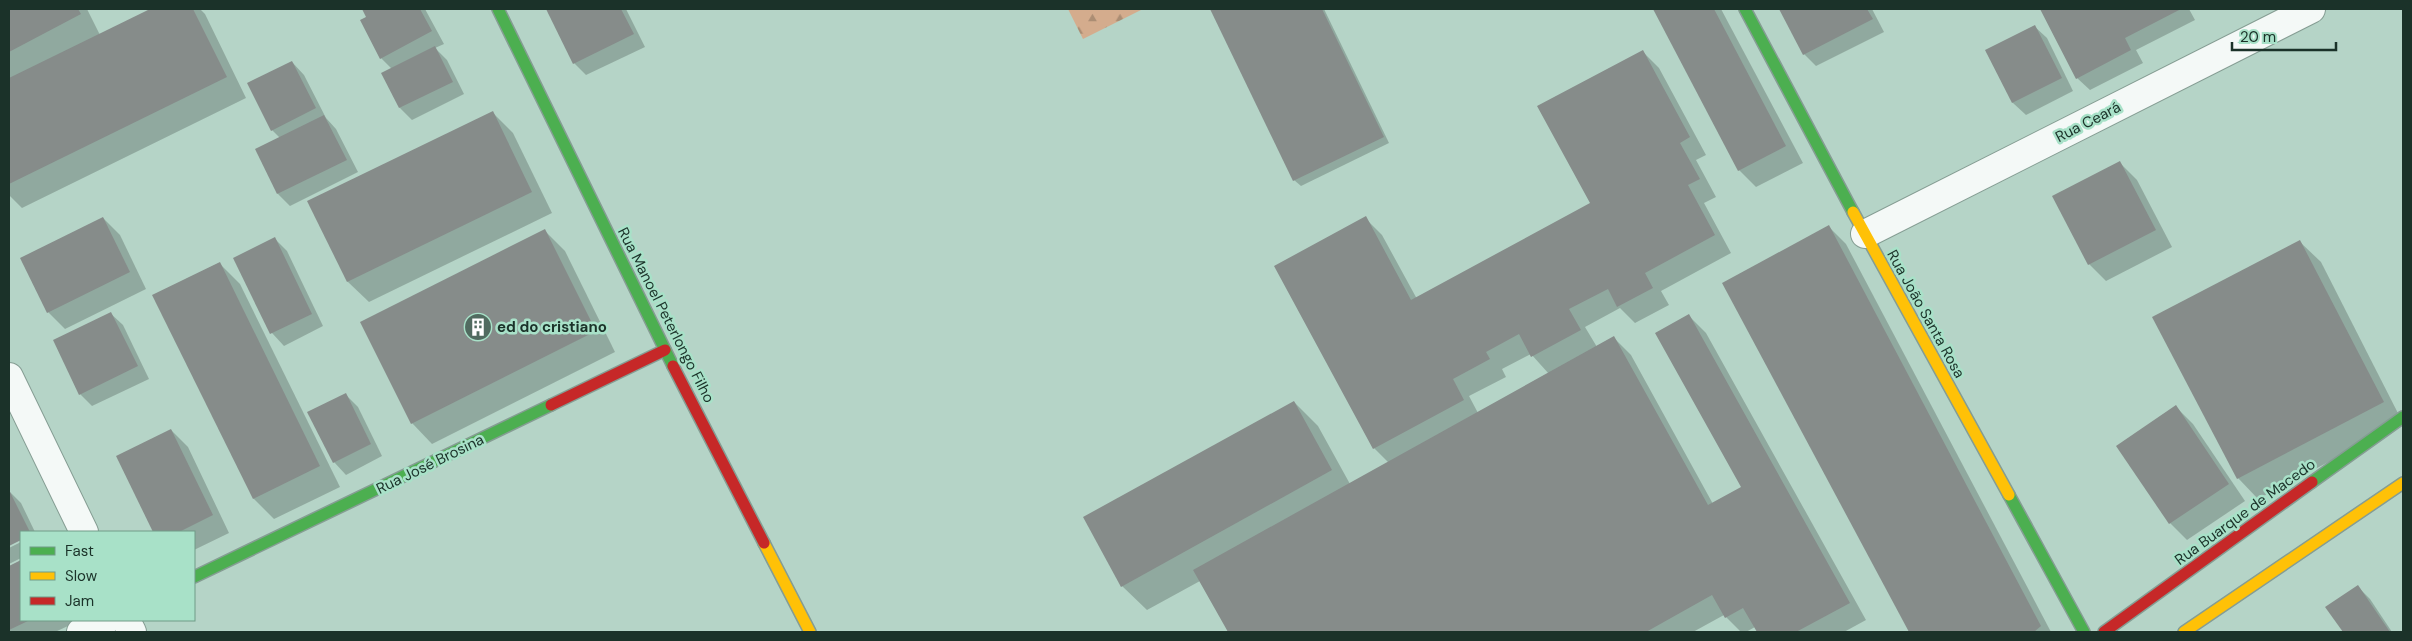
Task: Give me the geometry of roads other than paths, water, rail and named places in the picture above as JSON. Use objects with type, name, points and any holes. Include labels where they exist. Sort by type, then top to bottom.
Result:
[{"type":"street","name":"Rua Manoel Peterlongo Filho","points":[[498,9],[665,350],[810,632]]},
{"type":"street","name":"Rua João Santa Rosa","points":[[1745,9],[1865,234],[2084,632]]},
{"type":"street","name":"Rua Ceará","points":[[1865,234],[2312,9]]},
{"type":"street","name":"Rua José Brosina","points":[[195,578],[665,350]]},
{"type":"street","points":[[9,377],[84,531]]},
{"type":"street","name":"Rua Buarque de Macedo","points":[[2104,632],[2403,417]]},
{"type":"street","points":[[2184,632],[2403,483]]},
{"type":"street","points":[[81,632],[104,621]]},
{"type":"place","name":"ed do cristiano","points":[[478,327]]}]
